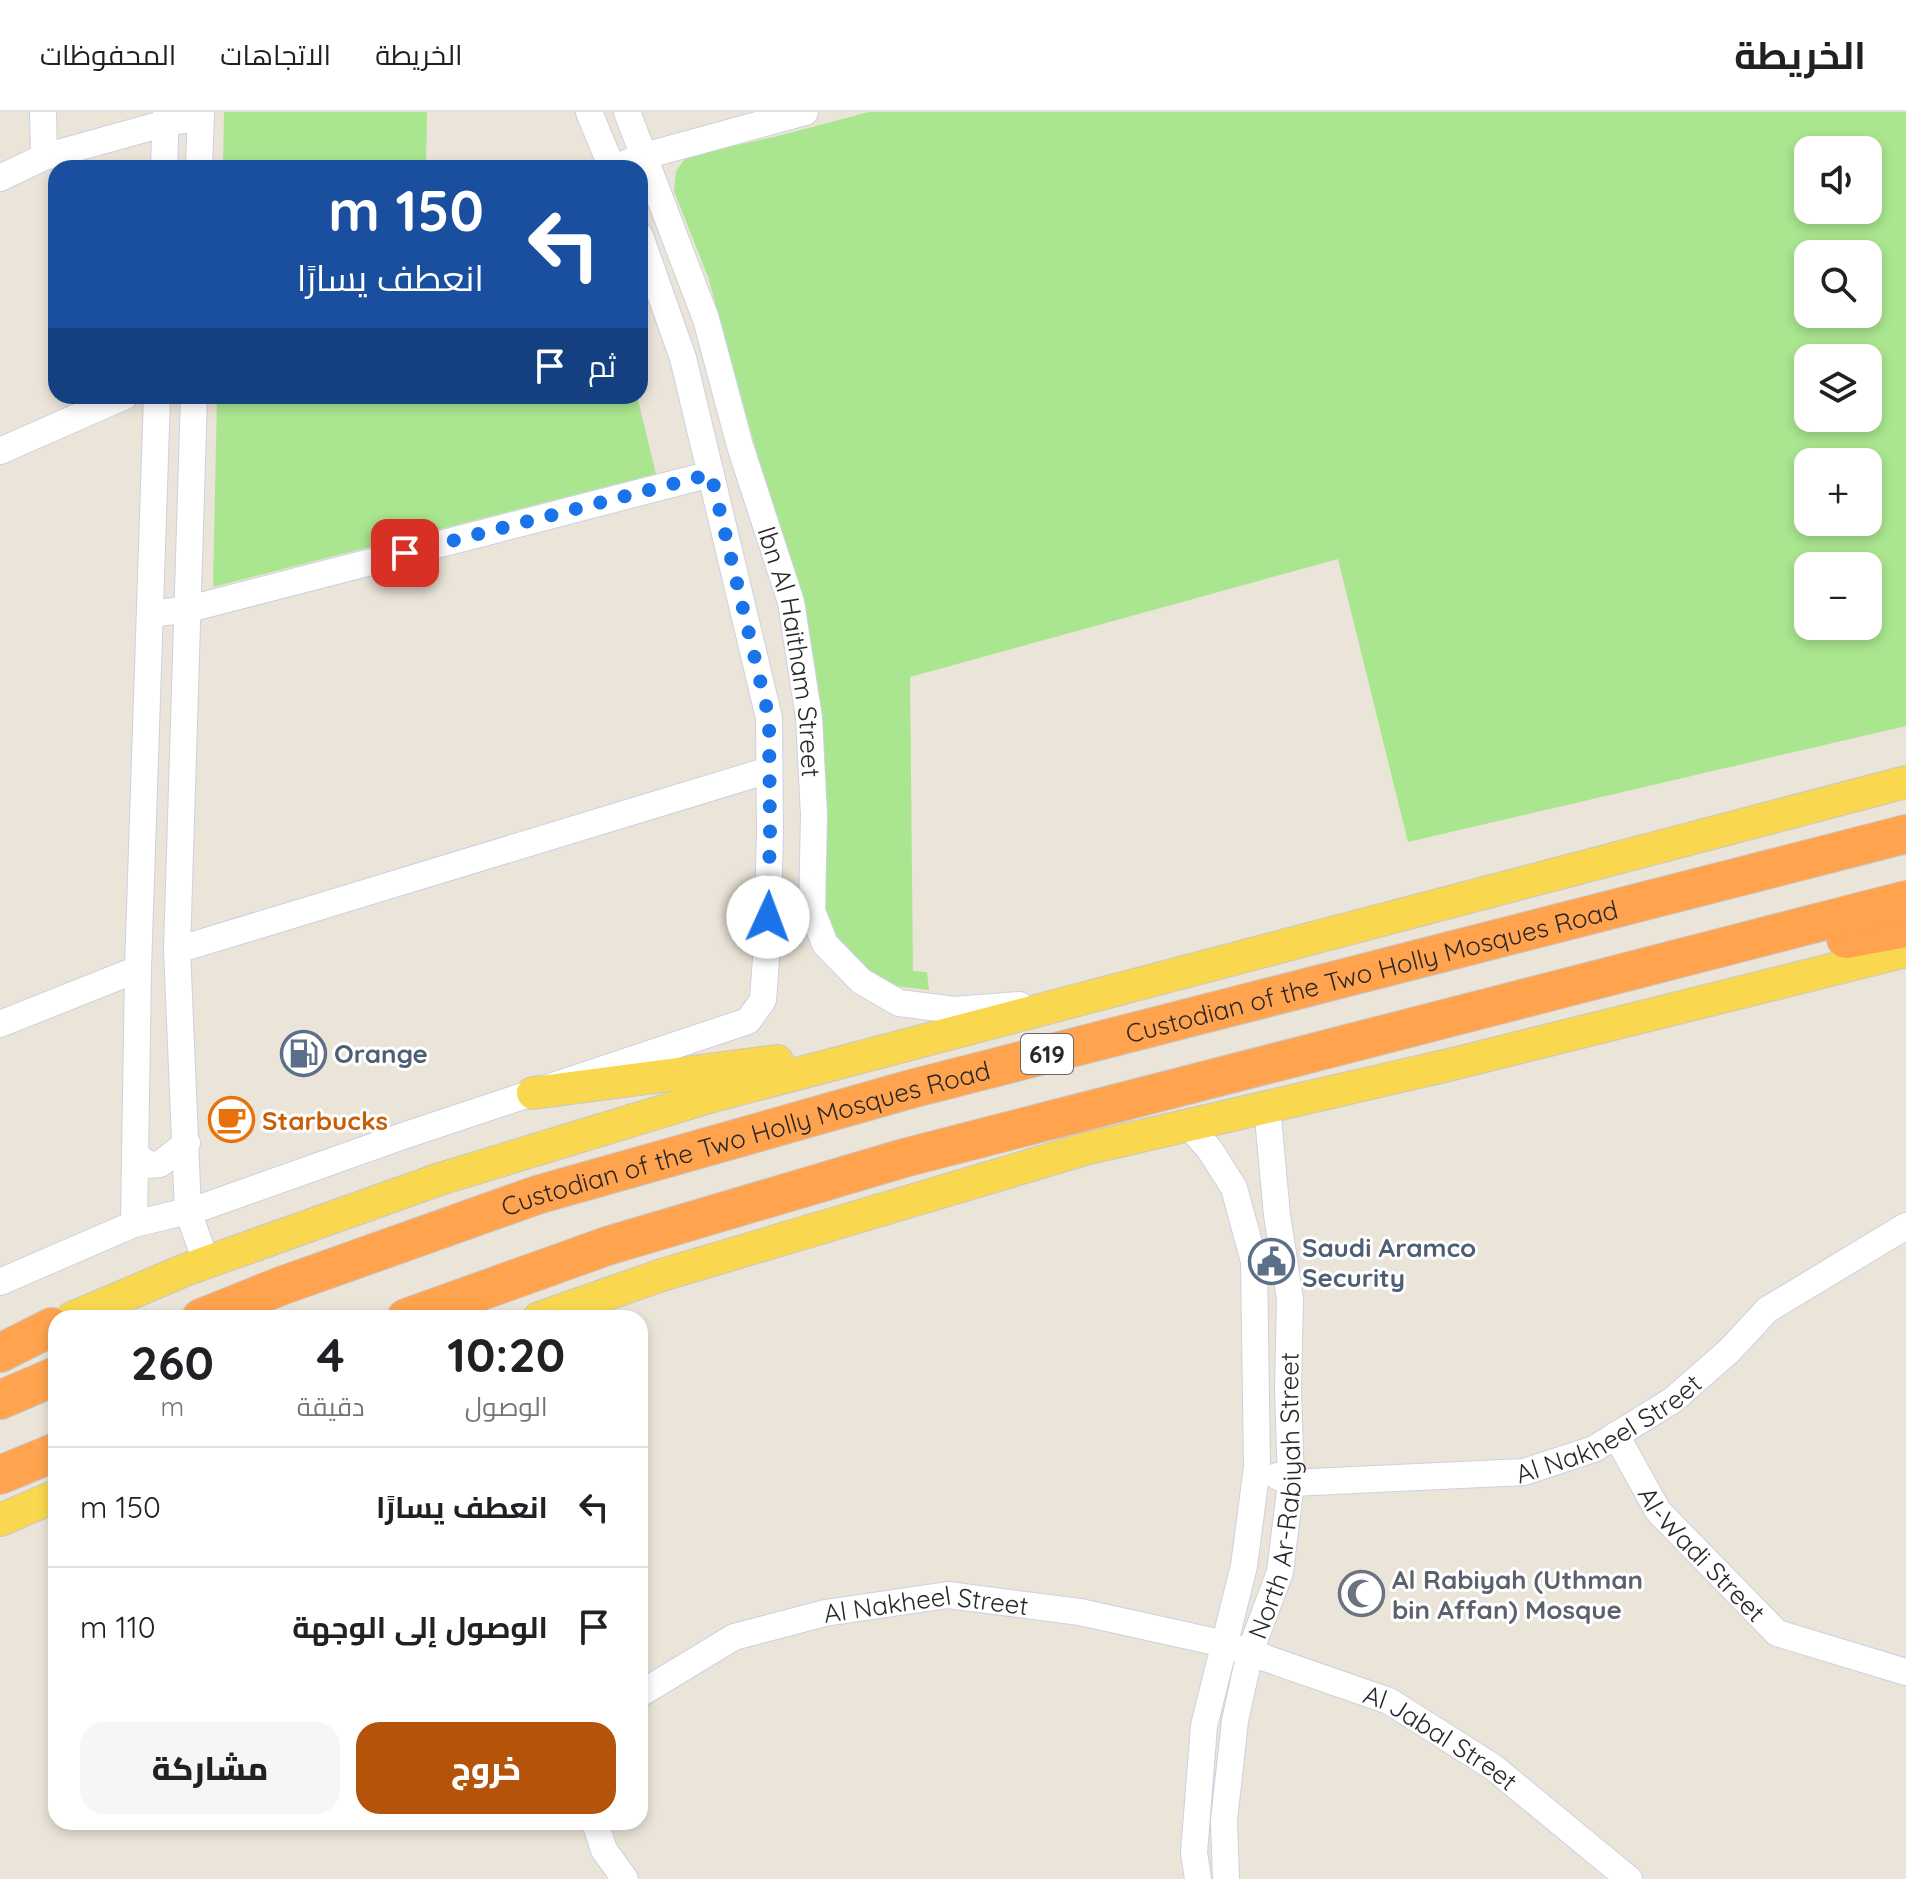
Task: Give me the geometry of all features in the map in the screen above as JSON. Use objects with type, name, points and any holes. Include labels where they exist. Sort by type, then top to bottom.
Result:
[{"type":"highway","name":"Custodian of the Two Holly Mosques Road","points":[[221,1310],[537,1195],[851,1106],[1906,834]]},
{"type":"highway","name":"619","points":[[428,1310],[607,1246],[904,1158],[1906,900]]},
{"type":"highway","points":[[1485,1007],[1906,928]]},
{"type":"highway","points":[[0,1351],[48,1329]]},
{"type":"highway","points":[[0,1400],[48,1379]]},
{"type":"highway","points":[[0,1475],[48,1455]]},
{"type":"main road","points":[[91,1310],[206,1262],[440,1179],[709,1097],[1906,782]]},
{"type":"main road","points":[[562,1310],[662,1275],[1070,1154],[1468,1060],[1906,951]]},
{"type":"main road","points":[[533,1093],[908,1045]]},
{"type":"main road","points":[[0,1520],[48,1499]]},
{"type":"street","points":[[43,112],[44,157]]},
{"type":"street","points":[[634,160],[805,112]]},
{"type":"street","points":[[610,160],[590,114],[635,114]]},
{"type":"street","name":"Ibn Al Haitham Street","points":[[635,114],[646,160]]},
{"type":"street","points":[[0,178],[44,157],[166,118],[201,115],[199,160]]},
{"type":"street","points":[[164,160],[166,118]]},
{"type":"street","name":"Ibn Al Haitham Street","points":[[648,167],[706,319],[740,446],[791,602],[809,718],[814,815],[812,911],[825,944],[861,981],[899,1003],[954,1010],[1072,1001]]},
{"type":"street","name":"Ibn Al Haitham Street","points":[[533,1093],[748,1021],[763,1000],[770,832],[769,718],[683,358],[648,259]]},
{"type":"street","points":[[0,451],[107,404]]},
{"type":"street","points":[[134,1224],[138,969],[157,404]]},
{"type":"street","points":[[194,404],[177,950],[188,1211],[206,1262]]},
{"type":"street","points":[[150,614],[189,609],[711,474]]},
{"type":"street","points":[[177,950],[769,770]]},
{"type":"street","points":[[0,1024],[138,969]]},
{"type":"street","points":[[0,1282],[134,1224],[188,1211],[533,1093]]},
{"type":"street","name":"North Ar-Rabiyah Street","points":[[1198,1879],[1194,1853],[1204,1726],[1238,1648],[1280,1572],[1291,1483],[1288,1389],[1290,1299],[1277,1215],[1267,1107]]},
{"type":"street","name":"North Ar-Rabiyah Street","points":[[1188,1125],[1210,1150],[1234,1188],[1254,1261],[1257,1467],[1244,1566],[1235,1721],[1224,1820],[1226,1879]]},
{"type":"street","points":[[135,1154],[148,1165],[160,1164],[187,1143]]},
{"type":"street","name":"Al Nakheel Street","points":[[1257,1467],[1291,1483],[1524,1472],[1594,1449],[1673,1400],[1730,1350],[1767,1310],[1906,1226]]},
{"type":"street","name":"Al-Wadi Street","points":[[1616,1435],[1658,1511],[1777,1633],[1906,1672]]},
{"type":"street","name":"Al Nakheel Street","points":[[648,1689],[734,1637],[825,1613],[948,1595],[1080,1612],[1238,1648]]},
{"type":"street","name":"Al Jabal Street","points":[[1238,1648],[1389,1701],[1493,1767],[1629,1879]]},
{"type":"street","points":[[598,1830],[604,1850],[625,1879]]},
{"type":"green space","points":[[224,112],[427,112],[426,160],[223,160]]},
{"type":"green space","points":[[869,112],[1906,112],[1906,726],[1408,842],[1338,559],[910,677],[913,971],[927,972],[929,990],[894,986],[852,961],[826,912],[821,734],[762,472],[708,277],[674,191],[676,171],[687,156]]},
{"type":"green space","points":[[217,404],[639,404],[656,474],[213,587]]},
{"type":"place","name":"Orange","points":[[303,1053]]},
{"type":"place","name":"Starbucks","points":[[231,1120]]},
{"type":"place","name":"Saudi Aramco Security","points":[[1271,1262]]},
{"type":"place","name":"Al Rabiyah (Uthman bin Affan) Mosque","points":[[1361,1594]]},
{"type":"route","points":[[405,553],[711,474],[769,718],[768,917]]}]
